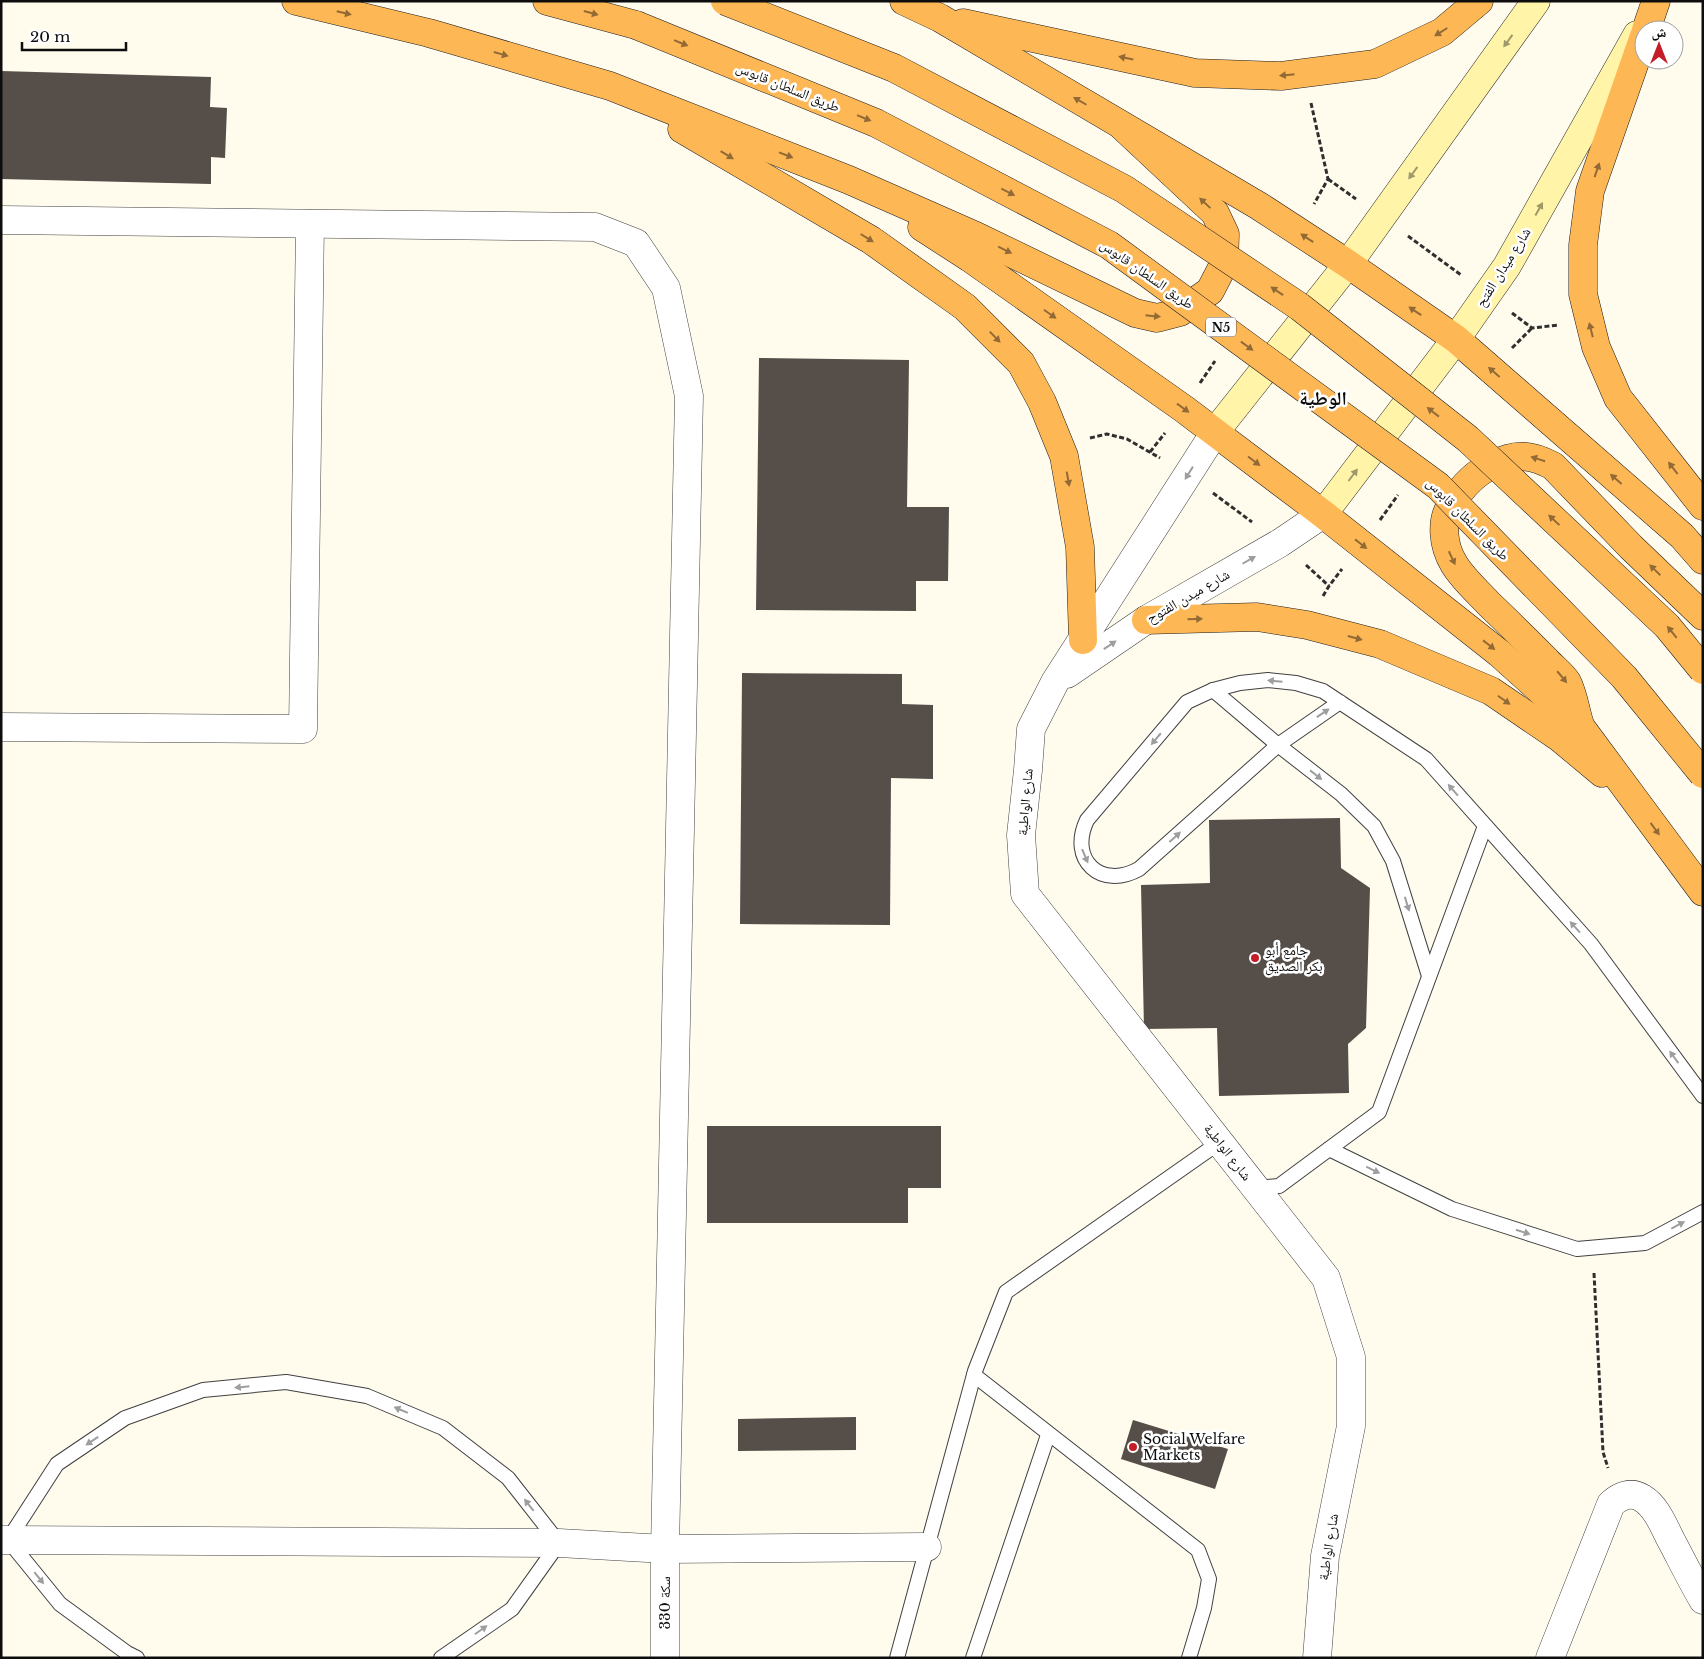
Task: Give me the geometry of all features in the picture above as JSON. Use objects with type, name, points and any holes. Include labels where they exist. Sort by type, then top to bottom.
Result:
[{"type":"highway","points":[[296,1],[429,33],[610,86],[849,180],[976,236],[1135,313],[1157,318],[1180,312],[1210,290],[1224,264],[1225,234],[1215,213],[1122,126]]},
{"type":"highway","name":"طريق السلطان قابوس","points":[[546,1],[636,25],[876,124],[1109,245],[1438,486],[1624,677],[1703,774]]},
{"type":"highway","points":[[725,1],[894,68],[1124,189],[1300,307],[1468,439],[1668,626],[1703,670]]},
{"type":"highway","points":[[904,1],[940,18],[1258,206],[1348,264],[1456,339],[1682,536],[1703,560]]},
{"type":"highway","points":[[940,18],[1195,73],[1281,76],[1376,64],[1442,32],[1479,1]]},
{"type":"highway","points":[[1649,20],[1656,1]]},
{"type":"highway","points":[[1634,65],[1590,191],[1583,245],[1583,294],[1596,347],[1618,398],[1703,506]]},
{"type":"highway","points":[[610,86],[871,240],[966,307],[1020,363],[1042,402],[1064,456],[1080,546],[1084,640]]},
{"type":"highway","points":[[849,180],[970,258],[1215,432],[1323,514],[1499,653],[1580,726],[1703,892]]},
{"type":"highway","points":[[1580,726],[1566,681],[1478,592],[1455,566],[1449,553],[1444,523],[1447,510],[1458,492],[1473,477],[1491,466],[1523,455],[1540,459],[1553,466],[1703,616]]},
{"type":"highway","points":[[1146,620],[1258,616],[1307,625],[1380,644],[1491,691],[1560,738],[1635,801]]},
{"type":"main road","points":[[1215,432],[1348,264],[1536,1]]},
{"type":"main road","name":"شارع ميدان الفتح","points":[[1323,514],[1456,339],[1507,266],[1656,1]]},
{"type":"street","name":"سكة 330","points":[[1,220],[595,227],[636,243],[666,288],[689,396],[665,1549],[666,1658]]},
{"type":"street","points":[[1,727],[303,728],[310,224]]},
{"type":"street","name":"شارع الواطية","points":[[1215,432],[1084,640],[1055,682],[1030,728],[1028,770],[1021,835],[1025,894],[1220,1142],[1269,1195],[1326,1278],[1351,1357],[1351,1426],[1325,1556],[1317,1658]]},
{"type":"street","name":"شارع ميدن الفتوح","points":[[1055,682],[1146,620],[1280,542],[1323,514]]},
{"type":"street","points":[[1550,1658],[1611,1504],[1617,1498],[1634,1494],[1642,1497],[1648,1503],[1699,1585]]},
{"type":"street","points":[[5,1540],[559,1543],[665,1549],[927,1546]]},
{"type":"lane","points":[[1340,702],[1278,745],[1139,869],[1118,877],[1107,876],[1096,871],[1088,863],[1082,853],[1080,842],[1087,820],[1187,702],[1212,690],[1240,683],[1268,680],[1296,683],[1323,691],[1340,702],[1426,759],[1591,944],[1703,1096]]},
{"type":"lane","points":[[1212,690],[1340,794],[1374,826],[1394,861],[1429,976]]},
{"type":"lane","points":[[1269,1195],[1379,1112],[1485,826]]},
{"type":"lane","points":[[897,1658],[974,1376],[1006,1292],[1220,1142]]},
{"type":"lane","points":[[1330,1149],[1452,1209],[1577,1249],[1645,1243],[1703,1212]]},
{"type":"lane","points":[[974,1376],[1198,1550],[1209,1579],[1204,1608],[1189,1658]]},
{"type":"lane","points":[[138,1658],[126,1653],[60,1604],[5,1540],[57,1464],[126,1418],[203,1390],[286,1382],[367,1396],[443,1428],[508,1478],[559,1543],[512,1609],[441,1658]]},
{"type":"lane","points":[[973,1658],[1048,1435]]},
{"type":"path","points":[[1328,179],[1532,328],[1589,321]]},
{"type":"path","points":[[1593,1248],[1603,1452],[1617,1498]]},
{"type":"building","points":[[1,71],[211,77],[210,107],[227,108],[225,158],[211,157],[211,184],[1,179]]},
{"type":"building","points":[[759,358],[909,360],[907,507],[949,507],[948,581],[916,581],[916,611],[756,610]]},
{"type":"building","points":[[742,673],[902,674],[902,704],[933,705],[933,779],[891,778],[890,925],[740,924]]},
{"type":"building","name":"جامع أبو بكر الصديق","points":[[1340,818],[1341,868],[1370,888],[1366,1028],[1348,1044],[1349,1093],[1219,1096],[1217,1028],[1144,1029],[1141,885],[1210,883],[1209,820]]},
{"type":"building","points":[[707,1126],[941,1126],[941,1188],[908,1188],[908,1223],[707,1223]]},
{"type":"building","points":[[856,1417],[856,1450],[738,1451],[738,1419]]},
{"type":"building","points":[[1133,1420],[1228,1449],[1215,1489],[1121,1459]]},
{"type":"place","name":"جامع أبو بكر الصديق","points":[[1255,958]]},
{"type":"place","name":"Social Welfare Markets","points":[[1133,1447]]},
{"type":"district","name":"الوطية","points":[[1323,398]]}]
